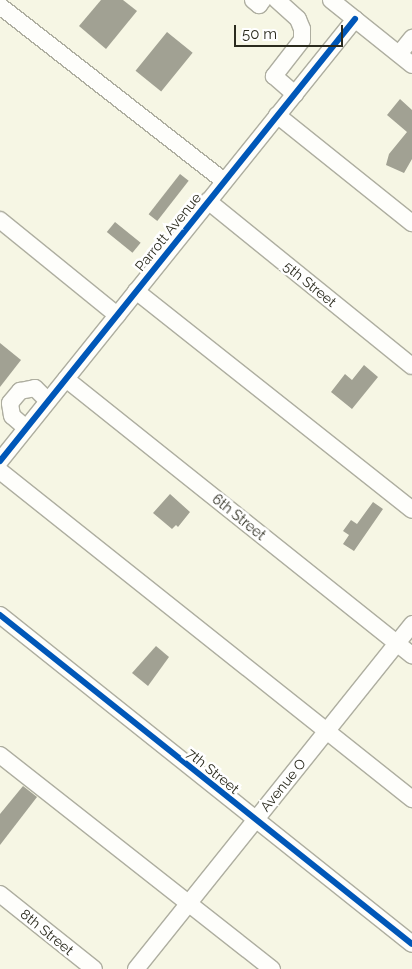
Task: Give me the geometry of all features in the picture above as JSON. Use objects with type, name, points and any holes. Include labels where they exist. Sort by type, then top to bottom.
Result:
[{"type":"street","points":[[253,0],[259,5],[263,0]]},
{"type":"street","points":[[277,0],[298,19],[302,29],[302,40],[274,76],[295,94]]},
{"type":"street","points":[[331,0],[412,65]]},
{"type":"street","points":[[0,6],[224,182]]},
{"type":"street","name":"Parrott Avenue","points":[[0,461],[355,18]]},
{"type":"street","points":[[399,54],[412,38]]},
{"type":"street","points":[[277,116],[412,223]]},
{"type":"street","name":"5th Street","points":[[208,201],[412,366]]},
{"type":"street","points":[[0,220],[117,315]]},
{"type":"street","points":[[136,291],[412,510]]},
{"type":"street","name":"6th Street","points":[[66,379],[412,655]]},
{"type":"street","points":[[26,428],[12,416],[5,400],[20,391],[35,388],[48,401]]},
{"type":"street","points":[[0,471],[412,799]]},
{"type":"street","name":"7th Street","points":[[0,615],[412,944]]},
{"type":"street","name":"Avenue O","points":[[136,969],[412,624]]},
{"type":"street","points":[[0,755],[272,969]]},
{"type":"street","name":"8th Street","points":[[0,894],[94,969]]},
{"type":"building","points":[[101,0],[123,0],[137,11],[106,49],[79,26]]},
{"type":"building","points":[[167,32],[193,53],[161,92],[136,71]]},
{"type":"building","points":[[400,99],[412,110],[412,159],[404,173],[386,165],[389,154],[407,132],[387,115]]},
{"type":"building","points":[[180,174],[189,181],[157,221],[149,214]]},
{"type":"building","points":[[115,222],[141,243],[132,253],[107,232]]},
{"type":"building","points":[[0,343],[21,360],[0,387]]},
{"type":"building","points":[[364,365],[378,377],[352,409],[331,392],[345,374],[352,380]]},
{"type":"building","points":[[170,494],[190,512],[178,527],[176,525],[172,529],[153,513]]},
{"type":"building","points":[[373,502],[383,509],[354,551],[343,544],[349,535],[343,531],[351,520],[357,524]]},
{"type":"building","points":[[156,646],[169,657],[148,686],[132,673]]},
{"type":"building","points":[[23,786],[37,797],[0,845],[0,814]]},
{"type":"cycle path","points":[[0,461],[355,19]]},
{"type":"cycle path","points":[[0,615],[412,944]]}]
